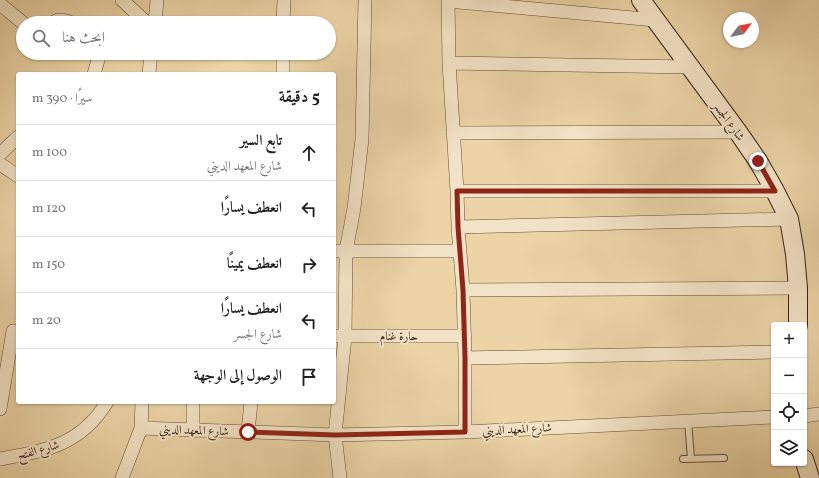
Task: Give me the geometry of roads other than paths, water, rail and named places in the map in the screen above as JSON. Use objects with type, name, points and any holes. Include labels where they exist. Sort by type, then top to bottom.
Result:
[{"type":"street","points":[[122,0],[139,16]]},
{"type":"street","points":[[155,16],[157,0]]},
{"type":"street","points":[[284,0],[284,16]]},
{"type":"street","points":[[340,478],[335,435],[339,336],[340,251],[354,208],[362,139],[365,0]]},
{"type":"street","name":"شارع الجسر","points":[[641,0],[738,132],[758,161],[775,191],[788,219],[795,254],[798,288],[798,322]]},
{"type":"street","points":[[465,432],[463,290],[449,63],[448,1],[655,20]]},
{"type":"street","points":[[0,4],[16,17]]},
{"type":"street","points":[[95,72],[98,60]]},
{"type":"street","points":[[150,72],[151,60]]},
{"type":"street","points":[[283,60],[283,72]]},
{"type":"street","points":[[449,63],[690,68]]},
{"type":"street","points":[[453,133],[738,132]]},
{"type":"street","points":[[0,154],[16,139]]},
{"type":"street","points":[[0,164],[16,175]]},
{"type":"street","points":[[457,191],[775,191]]},
{"type":"street","points":[[458,227],[788,219]]},
{"type":"street","points":[[340,251],[460,251]]},
{"type":"street","points":[[463,290],[798,288]]},
{"type":"street","points":[[0,409],[13,331]]},
{"type":"street","name":"حارة غنام","points":[[339,336],[464,336]]},
{"type":"street","points":[[465,358],[771,352]]},
{"type":"street","name":"شارع الفتح","points":[[0,459],[46,450],[61,444],[74,437],[86,427],[97,416],[106,404]]},
{"type":"street","points":[[122,478],[141,428],[142,404]]},
{"type":"street","points":[[193,431],[194,404]]},
{"type":"street","points":[[248,432],[251,404]]},
{"type":"street","points":[[807,416],[819,414]]},
{"type":"street","name":"شارع المعهد الديني","points":[[141,428],[335,435],[465,432],[771,417]]},
{"type":"street","points":[[806,466],[810,478]]},
{"type":"lane","points":[[688,421],[691,459]]},
{"type":"lane","points":[[683,459],[724,458]]}]
